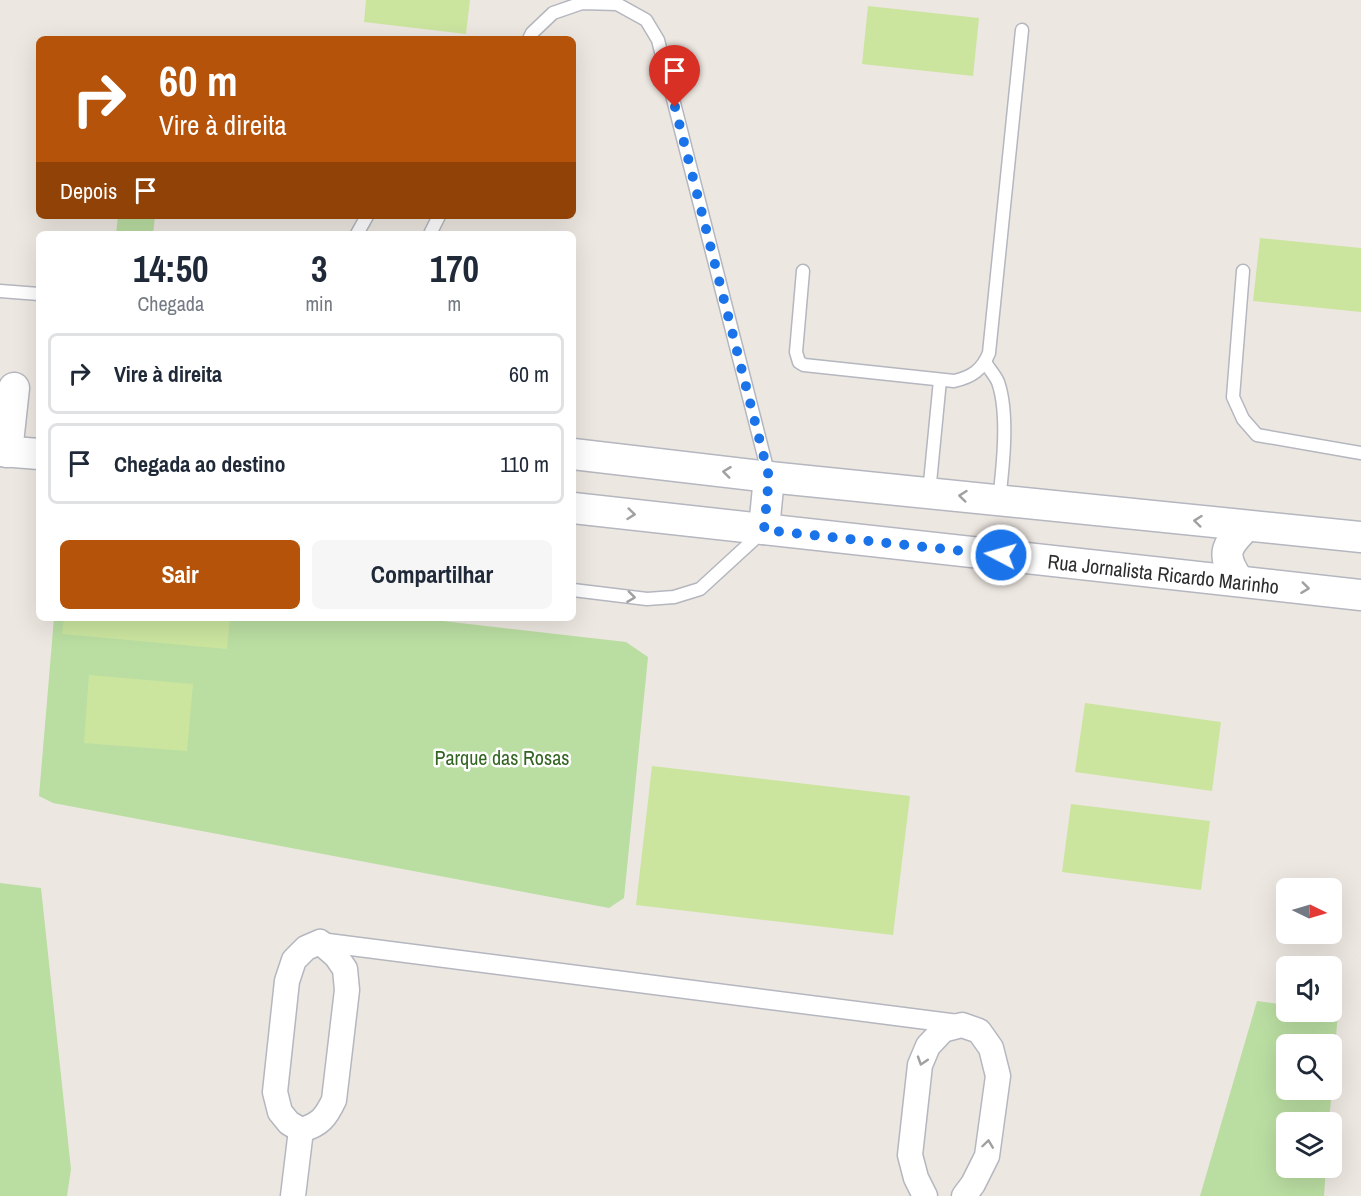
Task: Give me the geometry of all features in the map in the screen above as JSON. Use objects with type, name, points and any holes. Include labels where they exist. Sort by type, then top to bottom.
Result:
[{"type":"street","points":[[18,388],[4,451],[36,454]]},
{"type":"street","points":[[576,454],[769,477],[1361,537]]},
{"type":"street","points":[[764,530],[769,477]]},
{"type":"street","name":"Rua Jornalista Ricardo Marinho","points":[[576,508],[1361,595]]},
{"type":"street","points":[[1238,580],[1228,565],[1226,550],[1246,526]]},
{"type":"street","points":[[320,942],[336,956],[345,969],[347,990],[334,1100],[327,1116],[314,1126],[301,1130],[289,1123],[280,1112],[275,1092],[287,981],[294,960],[306,948],[320,942],[962,1025],[979,1031],[991,1048],[998,1076],[987,1156],[973,1185],[964,1196]]},
{"type":"street","points":[[925,1196],[916,1178],[910,1155],[920,1065],[928,1046],[944,1030],[962,1025]]},
{"type":"street","points":[[293,1196],[301,1130]]},
{"type":"lane","points":[[530,36],[553,13],[582,3],[617,4],[646,20],[658,40],[769,477]]},
{"type":"lane","points":[[803,271],[796,352],[799,362],[808,366],[954,381],[968,378],[976,372],[989,353],[1022,30]]},
{"type":"lane","points":[[1243,271],[1233,397],[1243,419],[1257,435],[1361,453]]},
{"type":"lane","points":[[0,291],[36,294]]},
{"type":"lane","points":[[985,362],[998,381],[1003,408],[1003,460],[999,500]]},
{"type":"lane","points":[[929,493],[940,380]]},
{"type":"lane","points":[[576,590],[647,599],[675,597],[700,589],[764,530]]},
{"type":"green space","points":[[366,0],[470,0],[466,34],[364,22]]},
{"type":"green space","points":[[868,6],[979,18],[973,76],[862,64]]},
{"type":"green space","points":[[118,219],[155,219],[153,231],[116,231]]},
{"type":"green space","points":[[1260,238],[1361,248],[1361,312],[1253,301]]},
{"type":"green space","name":"Parque das Rosas","points":[[54,621],[443,621],[626,642],[648,657],[624,898],[609,908],[53,803],[39,796]]},
{"type":"green space","points":[[64,621],[230,621],[227,649],[62,634]]},
{"type":"green space","points":[[89,675],[193,684],[187,751],[84,743]]},
{"type":"green space","points":[[1085,703],[1221,722],[1212,791],[1075,772]]},
{"type":"green space","points":[[652,766],[910,796],[893,935],[636,905]]},
{"type":"green space","points":[[1071,804],[1210,821],[1201,890],[1062,872]]},
{"type":"green space","points":[[0,883],[41,888],[71,1169],[67,1196],[0,1196]]},
{"type":"green space","points":[[1257,1001],[1276,1004],[1276,1022],[1337,1022],[1336,1034],[1276,1034],[1276,1100],[1331,1100],[1330,1112],[1276,1112],[1276,1178],[1325,1178],[1324,1196],[1200,1196]]},
{"type":"route","points":[[675,107],[769,477],[764,530],[1001,555]]}]
